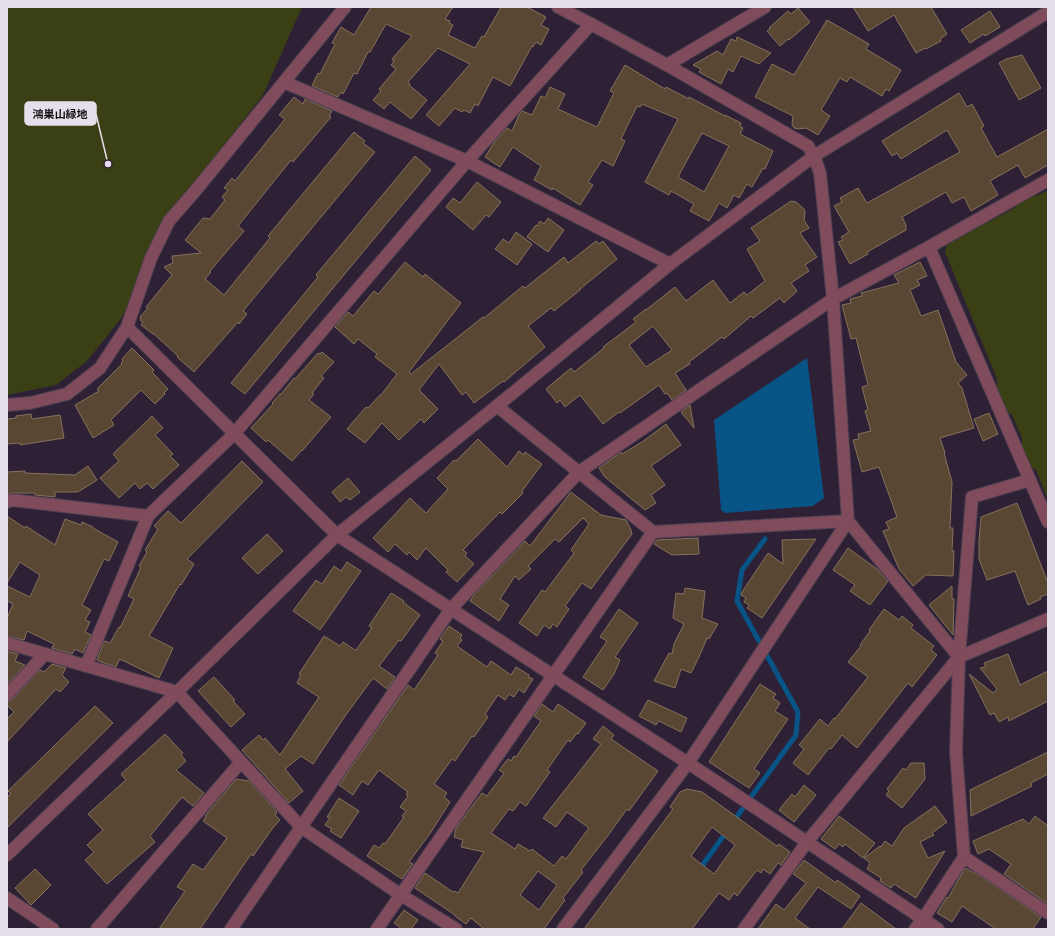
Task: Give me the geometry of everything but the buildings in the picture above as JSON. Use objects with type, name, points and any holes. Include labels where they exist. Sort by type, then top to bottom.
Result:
[{"type":"street","points":[[7,405],[30,403],[67,394],[100,368],[127,328],[151,258],[169,221],[345,7]]},
{"type":"street","points":[[558,7],[667,65],[808,146],[814,156],[820,173],[833,299],[848,521],[959,657]]},
{"type":"street","points":[[667,65],[765,7]]},
{"type":"street","points":[[7,855],[177,692],[337,535],[670,264],[814,156],[1048,12]]},
{"type":"street","points":[[86,666],[148,516],[234,434],[467,161],[592,24]]},
{"type":"street","points":[[284,82],[467,161],[670,264]]},
{"type":"street","points":[[231,929],[451,609],[579,472],[833,299],[1048,180]]},
{"type":"street","points":[[929,247],[1048,522]]},
{"type":"street","points":[[127,328],[337,535],[688,763],[938,929]]},
{"type":"street","points":[[497,406],[653,532],[848,521]]},
{"type":"street","points":[[915,929],[964,857],[956,752],[959,657],[972,497],[1030,480]]},
{"type":"street","points":[[7,502],[12,500],[148,516]]},
{"type":"street","points":[[563,929],[688,763],[848,521]]},
{"type":"street","points":[[377,929],[653,532]]},
{"type":"street","points":[[744,929],[807,842],[959,657],[1048,619]]},
{"type":"street","points":[[7,643],[177,692],[301,827],[401,895],[456,929]]},
{"type":"street","points":[[7,695],[45,654]]},
{"type":"street","points":[[97,929],[241,762]]},
{"type":"street","points":[[964,857],[1048,913]]},
{"type":"street","points":[[7,898],[53,929]]},
{"type":"green space","points":[[7,7],[302,7],[263,95],[156,232],[123,316],[87,361],[56,385],[7,395]]},
{"type":"green space","points":[[1048,190],[1048,500],[1036,470],[1029,465],[1022,449],[1022,438],[1012,415],[1005,410],[997,390],[997,379],[945,252],[947,245],[967,234],[969,230],[982,222],[985,224],[1016,207],[1016,203],[1033,193],[1037,196]]},
{"type":"water","points":[[807,358],[824,498],[813,506],[725,513],[721,510],[714,420]]},
{"type":"waterway","points":[[733,822],[796,735],[798,712],[737,601],[742,570],[765,539]]},
{"type":"waterway","points":[[699,870],[727,831]]},
{"type":"place","name":"鴻巣山緑地","points":[[108,164]]}]
